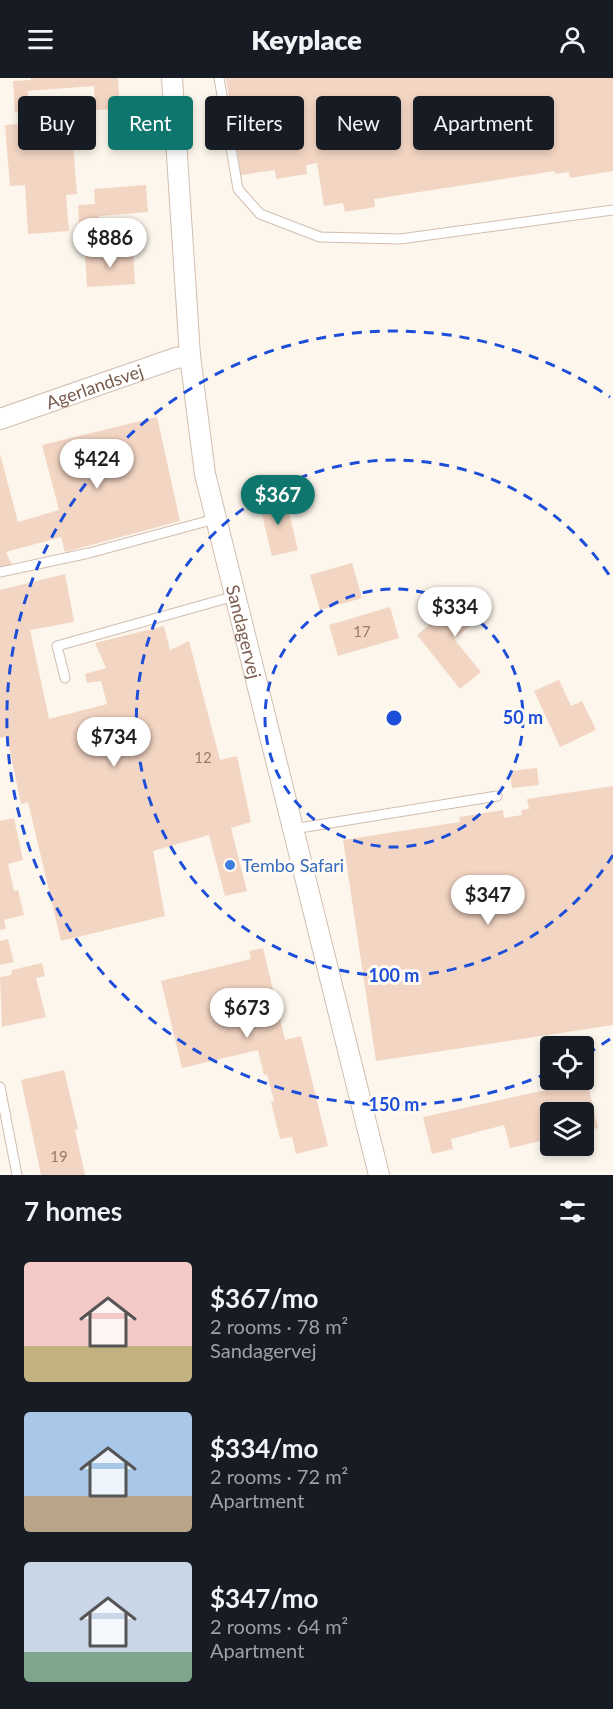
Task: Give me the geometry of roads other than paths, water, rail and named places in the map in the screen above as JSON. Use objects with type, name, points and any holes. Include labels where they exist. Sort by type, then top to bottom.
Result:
[{"type":"street","name":"Sandagervej","points":[[172,78],[190,356],[205,474],[379,1175]]},
{"type":"street","name":"Agerlandsvej","points":[[0,419],[176,357],[190,356]]},
{"type":"lane","points":[[219,78],[238,189],[260,214],[320,237],[400,239],[613,210]]},
{"type":"lane","points":[[0,572],[89,553],[215,519]]},
{"type":"lane","points":[[65,678],[57,646],[235,596]]},
{"type":"lane","points":[[293,829],[497,796]]},
{"type":"lane","points":[[0,1087],[16,1175]]},
{"type":"place","name":"Tembo Safari","points":[[230,865]]}]
